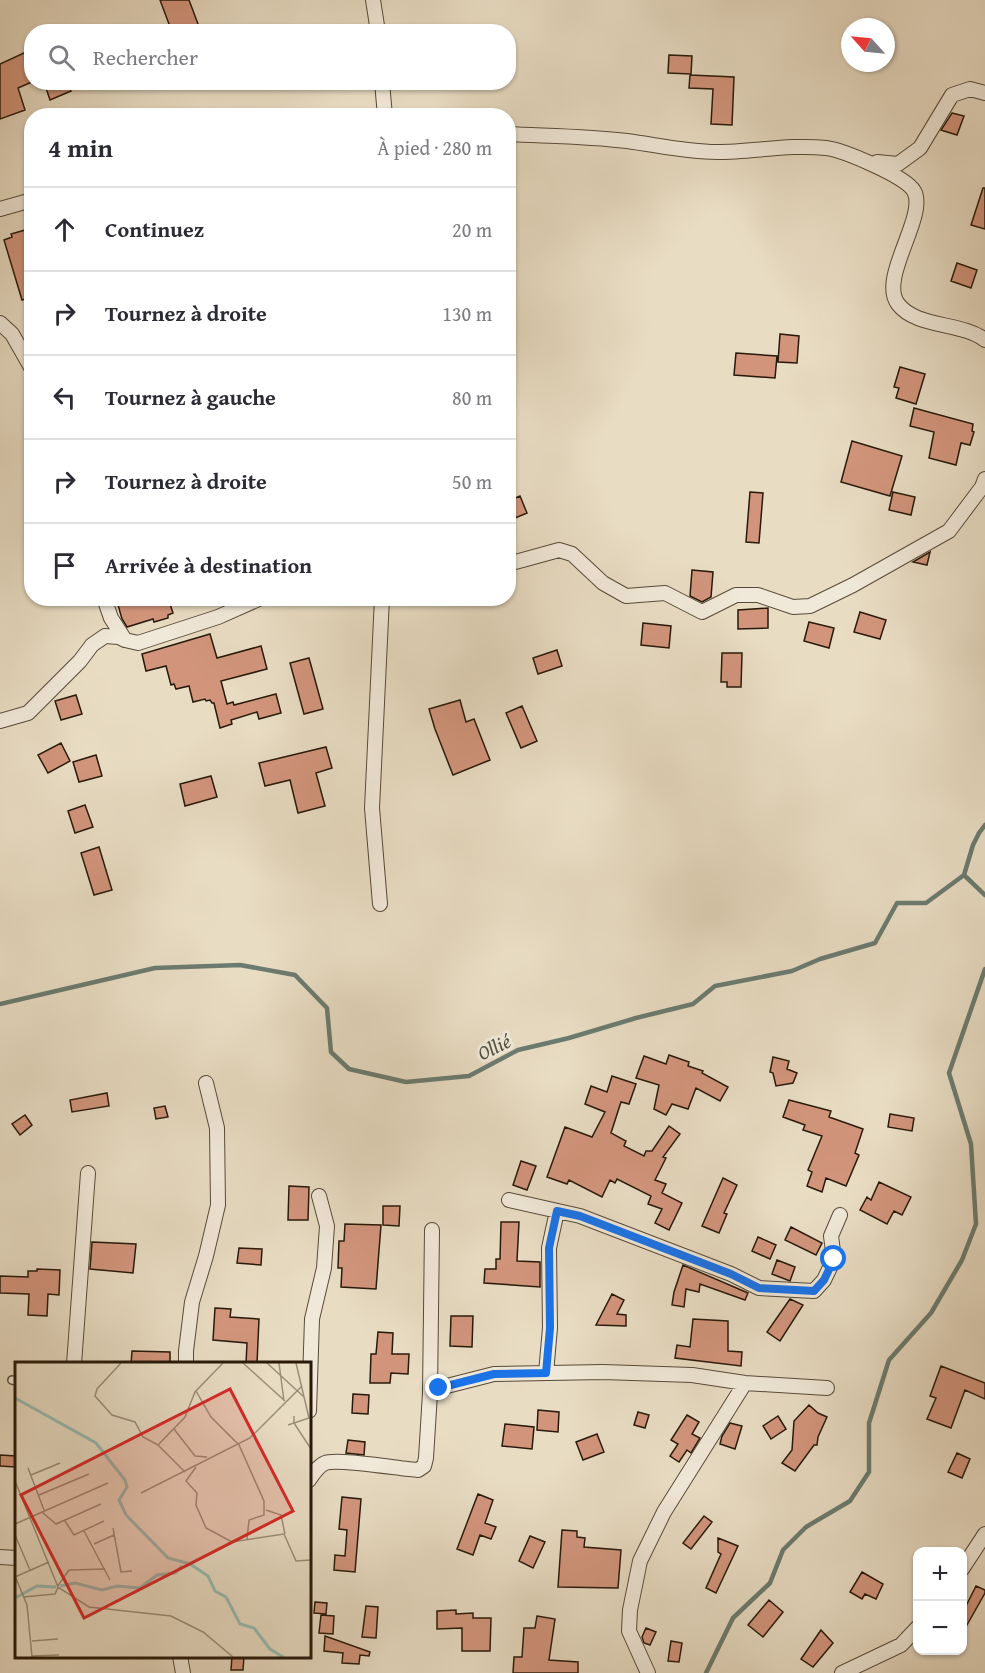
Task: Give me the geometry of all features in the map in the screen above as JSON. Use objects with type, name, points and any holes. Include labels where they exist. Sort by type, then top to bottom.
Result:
[{"type":"street","points":[[373,0],[377,24]]},
{"type":"street","points":[[862,161],[898,164],[920,148],[952,95],[970,89],[985,93]]},
{"type":"street","points":[[383,90],[384,108]]},
{"type":"street","points":[[516,134],[625,141],[680,151],[827,148],[886,170],[903,179],[915,192],[917,205],[894,278],[893,295],[898,304],[906,312],[921,319],[976,333],[985,340]]},
{"type":"street","points":[[0,209],[24,202]]},
{"type":"street","points":[[0,323],[12,334],[24,355]]},
{"type":"street","points":[[516,562],[559,550],[572,554],[603,583],[626,596],[665,593],[702,612],[736,595],[758,595],[793,608],[810,606],[853,585],[949,531],[982,487],[985,479]]},
{"type":"street","points":[[107,606],[111,618],[125,640]]},
{"type":"street","points":[[0,721],[28,713],[80,661],[92,645],[105,636],[119,637],[138,643],[218,617],[243,606]]},
{"type":"street","points":[[380,904],[372,808],[382,606]]},
{"type":"street","points":[[186,1362],[192,1302],[218,1205],[217,1128],[206,1083]]},
{"type":"street","points":[[74,1362],[88,1173]]},
{"type":"street","points":[[310,1380],[312,1319],[324,1268],[327,1226],[319,1196]]},
{"type":"street","points":[[509,1200],[580,1216],[731,1274],[759,1288],[814,1291],[824,1280],[834,1259],[831,1236],[840,1215]]},
{"type":"street","points":[[546,1373],[550,1328],[549,1248],[557,1211]]},
{"type":"street","points":[[310,1478],[315,1470],[326,1463],[418,1470],[424,1466],[430,1393],[432,1230]]},
{"type":"street","points":[[430,1393],[439,1388],[494,1374],[603,1372],[692,1375],[745,1383],[827,1388]]},
{"type":"street","points":[[648,1673],[629,1631],[630,1610],[640,1561],[664,1512],[745,1383]]},
{"type":"street","points":[[967,1563],[985,1534]]},
{"type":"street","points":[[0,1557],[15,1558]]},
{"type":"street","points":[[842,1673],[901,1645],[913,1632]]},
{"type":"street","points":[[180,1658],[183,1673]]},
{"type":"building","points":[[160,0],[189,0],[198,24],[169,24]]},
{"type":"building","points":[[24,53],[24,85],[18,88],[24,110],[0,119],[0,64]]},
{"type":"building","points":[[669,55],[692,56],[691,74],[668,73]]},
{"type":"building","points":[[690,75],[734,77],[732,125],[711,124],[713,89],[689,88]]},
{"type":"building","points":[[47,90],[71,90],[71,91],[50,100]]},
{"type":"building","points":[[952,113],[964,116],[957,135],[941,130]]},
{"type":"building","points":[[983,188],[985,188],[985,229],[971,225]]},
{"type":"building","points":[[24,230],[24,299],[22,300],[4,240],[12,237],[11,234]]},
{"type":"building","points":[[957,263],[977,270],[971,288],[951,281]]},
{"type":"building","points":[[780,334],[799,336],[797,363],[778,362]]},
{"type":"building","points":[[736,353],[777,356],[775,378],[734,375]]},
{"type":"building","points":[[900,367],[925,374],[916,404],[896,398],[899,388],[894,387]]},
{"type":"building","points":[[914,408],[973,424],[972,431],[974,432],[970,445],[961,443],[956,465],[929,458],[934,432],[910,426]]},
{"type":"building","points":[[852,441],[902,456],[890,496],[841,482]]},
{"type":"building","points":[[750,492],[763,493],[759,543],[746,542]]},
{"type":"building","points":[[893,492],[915,497],[911,515],[889,510]]},
{"type":"building","points":[[520,496],[527,513],[516,518],[516,498]]},
{"type":"building","points":[[930,552],[927,565],[913,562]]},
{"type":"building","points":[[692,570],[713,572],[711,597],[702,602],[690,596]]},
{"type":"building","points":[[118,606],[171,606],[173,613],[168,615],[168,618],[154,622],[153,619],[127,627]]},
{"type":"building","points":[[768,608],[768,628],[738,629],[738,610]]},
{"type":"building","points":[[860,612],[886,620],[880,639],[854,632]]},
{"type":"building","points":[[809,622],[834,628],[829,648],[804,641]]},
{"type":"building","points":[[643,623],[671,626],[669,648],[641,645]]},
{"type":"building","points":[[210,634],[217,658],[261,646],[267,669],[221,681],[227,704],[233,702],[234,705],[276,694],[281,713],[259,719],[257,712],[231,720],[232,724],[220,728],[214,703],[205,699],[193,702],[189,686],[176,689],[174,684],[171,685],[166,666],[146,671],[142,654]]},
{"type":"building","points":[[557,650],[562,666],[538,674],[533,658]]},
{"type":"building","points":[[722,653],[742,653],[741,687],[727,687],[727,682],[721,682]]},
{"type":"building","points":[[309,658],[323,709],[304,714],[290,663]]},
{"type":"building","points":[[76,695],[82,714],[61,720],[55,701]]},
{"type":"building","points":[[460,700],[466,722],[474,719],[490,760],[453,775],[429,709]]},
{"type":"building","points":[[522,706],[537,741],[521,748],[506,713]]},
{"type":"building","points":[[61,743],[70,761],[48,773],[38,755]]},
{"type":"building","points":[[326,747],[332,768],[316,773],[325,806],[298,813],[290,780],[265,786],[259,763]]},
{"type":"building","points":[[96,755],[102,776],[79,782],[73,762]]},
{"type":"building","points":[[211,776],[217,797],[185,806],[180,784]]},
{"type":"building","points":[[85,805],[93,827],[75,833],[68,811]]},
{"type":"building","points":[[99,847],[112,890],[94,895],[81,853]]},
{"type":"building","points":[[669,1055],[689,1062],[688,1066],[703,1071],[702,1073],[728,1087],[720,1101],[696,1088],[688,1109],[672,1104],[666,1115],[654,1109],[659,1085],[636,1078],[644,1056],[666,1064]]},
{"type":"building","points":[[773,1057],[789,1061],[787,1069],[797,1073],[793,1083],[776,1086],[773,1073],[770,1072]]},
{"type":"building","points":[[612,1076],[636,1084],[629,1104],[621,1102],[611,1133],[626,1141],[624,1146],[644,1156],[646,1151],[652,1151],[669,1126],[680,1134],[663,1157],[666,1158],[655,1180],[666,1184],[662,1193],[682,1203],[669,1230],[655,1223],[662,1209],[648,1204],[651,1196],[617,1179],[615,1183],[610,1180],[602,1197],[569,1180],[567,1184],[547,1177],[565,1127],[592,1137],[605,1112],[585,1104],[591,1086],[607,1092]]},
{"type":"building","points":[[107,1093],[109,1106],[72,1112],[70,1100]]},
{"type":"building","points":[[789,1100],[831,1111],[829,1117],[863,1129],[855,1153],[859,1155],[846,1186],[826,1178],[822,1192],[807,1186],[812,1172],[808,1170],[822,1136],[803,1130],[805,1125],[783,1117]]},
{"type":"building","points":[[165,1106],[168,1117],[156,1119],[154,1108]]},
{"type":"building","points":[[890,1114],[914,1118],[912,1131],[888,1127]]},
{"type":"building","points":[[25,1115],[32,1125],[20,1135],[12,1124]]},
{"type":"building","points":[[521,1161],[536,1166],[527,1190],[513,1185]]},
{"type":"building","points":[[723,1178],[737,1185],[724,1213],[727,1214],[719,1233],[702,1226]]},
{"type":"building","points":[[879,1182],[911,1197],[902,1215],[894,1211],[887,1224],[860,1210],[867,1197],[871,1200]]},
{"type":"building","points":[[289,1186],[309,1187],[308,1220],[288,1220]]},
{"type":"building","points":[[383,1206],[400,1206],[399,1226],[383,1225]]},
{"type":"building","points":[[501,1222],[519,1222],[517,1261],[540,1262],[540,1287],[484,1283],[485,1269],[496,1269],[496,1259],[500,1259]]},
{"type":"building","points":[[345,1224],[381,1225],[376,1289],[341,1287],[342,1268],[338,1268],[339,1241],[344,1241]]},
{"type":"building","points":[[791,1227],[822,1243],[816,1255],[785,1240]]},
{"type":"building","points":[[758,1237],[776,1245],[770,1259],[752,1251]]},
{"type":"building","points":[[92,1242],[136,1244],[133,1273],[90,1269]]},
{"type":"building","points":[[239,1248],[262,1249],[261,1265],[237,1263]]},
{"type":"building","points":[[777,1260],[795,1267],[790,1281],[772,1274]]},
{"type":"building","points":[[683,1265],[748,1293],[745,1300],[700,1284],[699,1292],[686,1289],[684,1307],[672,1305]]},
{"type":"building","points":[[37,1269],[60,1270],[59,1295],[48,1294],[47,1316],[28,1315],[29,1294],[0,1293],[0,1276],[28,1277],[28,1271],[37,1271]]},
{"type":"building","points":[[612,1294],[624,1300],[617,1314],[626,1315],[626,1326],[596,1325]]},
{"type":"building","points":[[790,1299],[803,1305],[780,1341],[767,1332]]},
{"type":"building","points":[[215,1308],[231,1309],[230,1317],[259,1319],[257,1362],[246,1362],[247,1343],[213,1340]]},
{"type":"building","points":[[451,1316],[473,1316],[472,1347],[450,1346]]},
{"type":"building","points":[[693,1319],[728,1321],[728,1351],[742,1352],[741,1366],[675,1358],[677,1345],[690,1347]]},
{"type":"building","points":[[378,1332],[393,1333],[392,1354],[409,1354],[408,1374],[391,1373],[390,1383],[370,1383],[371,1354],[376,1354]]},
{"type":"building","points":[[132,1351],[170,1352],[170,1362],[131,1362]]},
{"type":"building","points":[[941,1366],[985,1383],[985,1399],[965,1390],[951,1428],[927,1419],[936,1398],[930,1396]]},
{"type":"building","points":[[353,1394],[369,1395],[368,1414],[352,1413]]},
{"type":"building","points":[[809,1405],[827,1417],[817,1445],[814,1445],[795,1471],[782,1463],[792,1450],[794,1421]]},
{"type":"building","points":[[538,1410],[559,1412],[558,1432],[537,1430]]},
{"type":"building","points":[[638,1412],[649,1415],[645,1428],[634,1425]]},
{"type":"building","points":[[687,1415],[699,1422],[692,1434],[700,1438],[691,1453],[687,1450],[679,1462],[670,1456],[678,1444],[671,1440]]},
{"type":"building","points":[[778,1416],[786,1429],[771,1439],[763,1426]]},
{"type":"building","points":[[730,1423],[742,1426],[735,1449],[720,1444]]},
{"type":"building","points":[[505,1424],[534,1427],[532,1449],[502,1446]]},
{"type":"building","points":[[597,1434],[604,1452],[583,1460],[576,1442]]},
{"type":"building","points":[[348,1440],[365,1442],[364,1455],[346,1453]]},
{"type":"building","points":[[957,1453],[970,1459],[962,1478],[948,1472]]},
{"type":"building","points":[[0,1455],[15,1456],[15,1467],[0,1466]]},
{"type":"building","points":[[478,1494],[493,1500],[485,1523],[496,1527],[491,1539],[480,1535],[473,1555],[457,1549]]},
{"type":"building","points":[[342,1497],[361,1499],[355,1572],[334,1570],[335,1555],[345,1556],[347,1530],[339,1529]]},
{"type":"building","points":[[704,1516],[712,1522],[691,1549],[683,1543]]},
{"type":"building","points":[[562,1530],[577,1531],[577,1537],[585,1538],[584,1547],[621,1550],[618,1588],[558,1587]]},
{"type":"building","points":[[530,1536],[545,1542],[533,1568],[519,1561]]},
{"type":"building","points":[[718,1538],[738,1546],[716,1593],[706,1588],[721,1554],[718,1552]]},
{"type":"building","points":[[862,1572],[883,1584],[876,1599],[865,1594],[862,1599],[850,1592]]},
{"type":"building","points":[[976,1586],[985,1590],[967,1625],[967,1604]]},
{"type":"building","points":[[769,1600],[783,1612],[763,1637],[748,1625]]},
{"type":"building","points":[[315,1602],[327,1603],[326,1614],[314,1613]]},
{"type":"building","points":[[366,1606],[378,1607],[376,1638],[362,1637]]},
{"type":"building","points":[[456,1610],[456,1614],[473,1613],[473,1618],[491,1618],[490,1651],[462,1651],[462,1628],[437,1629],[437,1611]]},
{"type":"building","points":[[321,1615],[334,1616],[333,1634],[319,1633]]},
{"type":"building","points":[[537,1616],[555,1619],[549,1660],[578,1662],[578,1673],[513,1673],[514,1657],[522,1657],[524,1628],[535,1628]]},
{"type":"building","points":[[646,1628],[656,1632],[650,1645],[644,1643],[642,1637]]},
{"type":"building","points":[[821,1630],[833,1643],[813,1667],[801,1659]]},
{"type":"building","points":[[325,1636],[370,1652],[369,1656],[360,1655],[359,1664],[342,1663],[343,1653],[324,1651]]},
{"type":"building","points":[[671,1641],[682,1643],[679,1662],[668,1661]]},
{"type":"building","points":[[232,1658],[244,1658],[243,1670],[231,1670]]},
{"type":"waterway","name":"Ollié","points":[[0,1004],[155,968],[240,965],[295,975],[327,1008],[331,1052],[349,1069],[406,1082],[469,1076],[518,1050],[693,1004],[715,986],[792,971],[820,959],[875,943],[897,903],[926,903],[964,875],[973,845],[985,825]]},
{"type":"waterway","points":[[964,875],[985,895]]},
{"type":"waterway","points":[[706,1673],[733,1618],[770,1583],[783,1550],[806,1527],[850,1501],[869,1472],[869,1423],[889,1360],[931,1313],[962,1260],[976,1224],[971,1144],[949,1073],[985,969]]},
{"type":"route","points":[[439,1388],[494,1374],[546,1373],[550,1328],[549,1248],[557,1211],[580,1216],[731,1274],[759,1288],[814,1291],[824,1280],[834,1259]]}]
